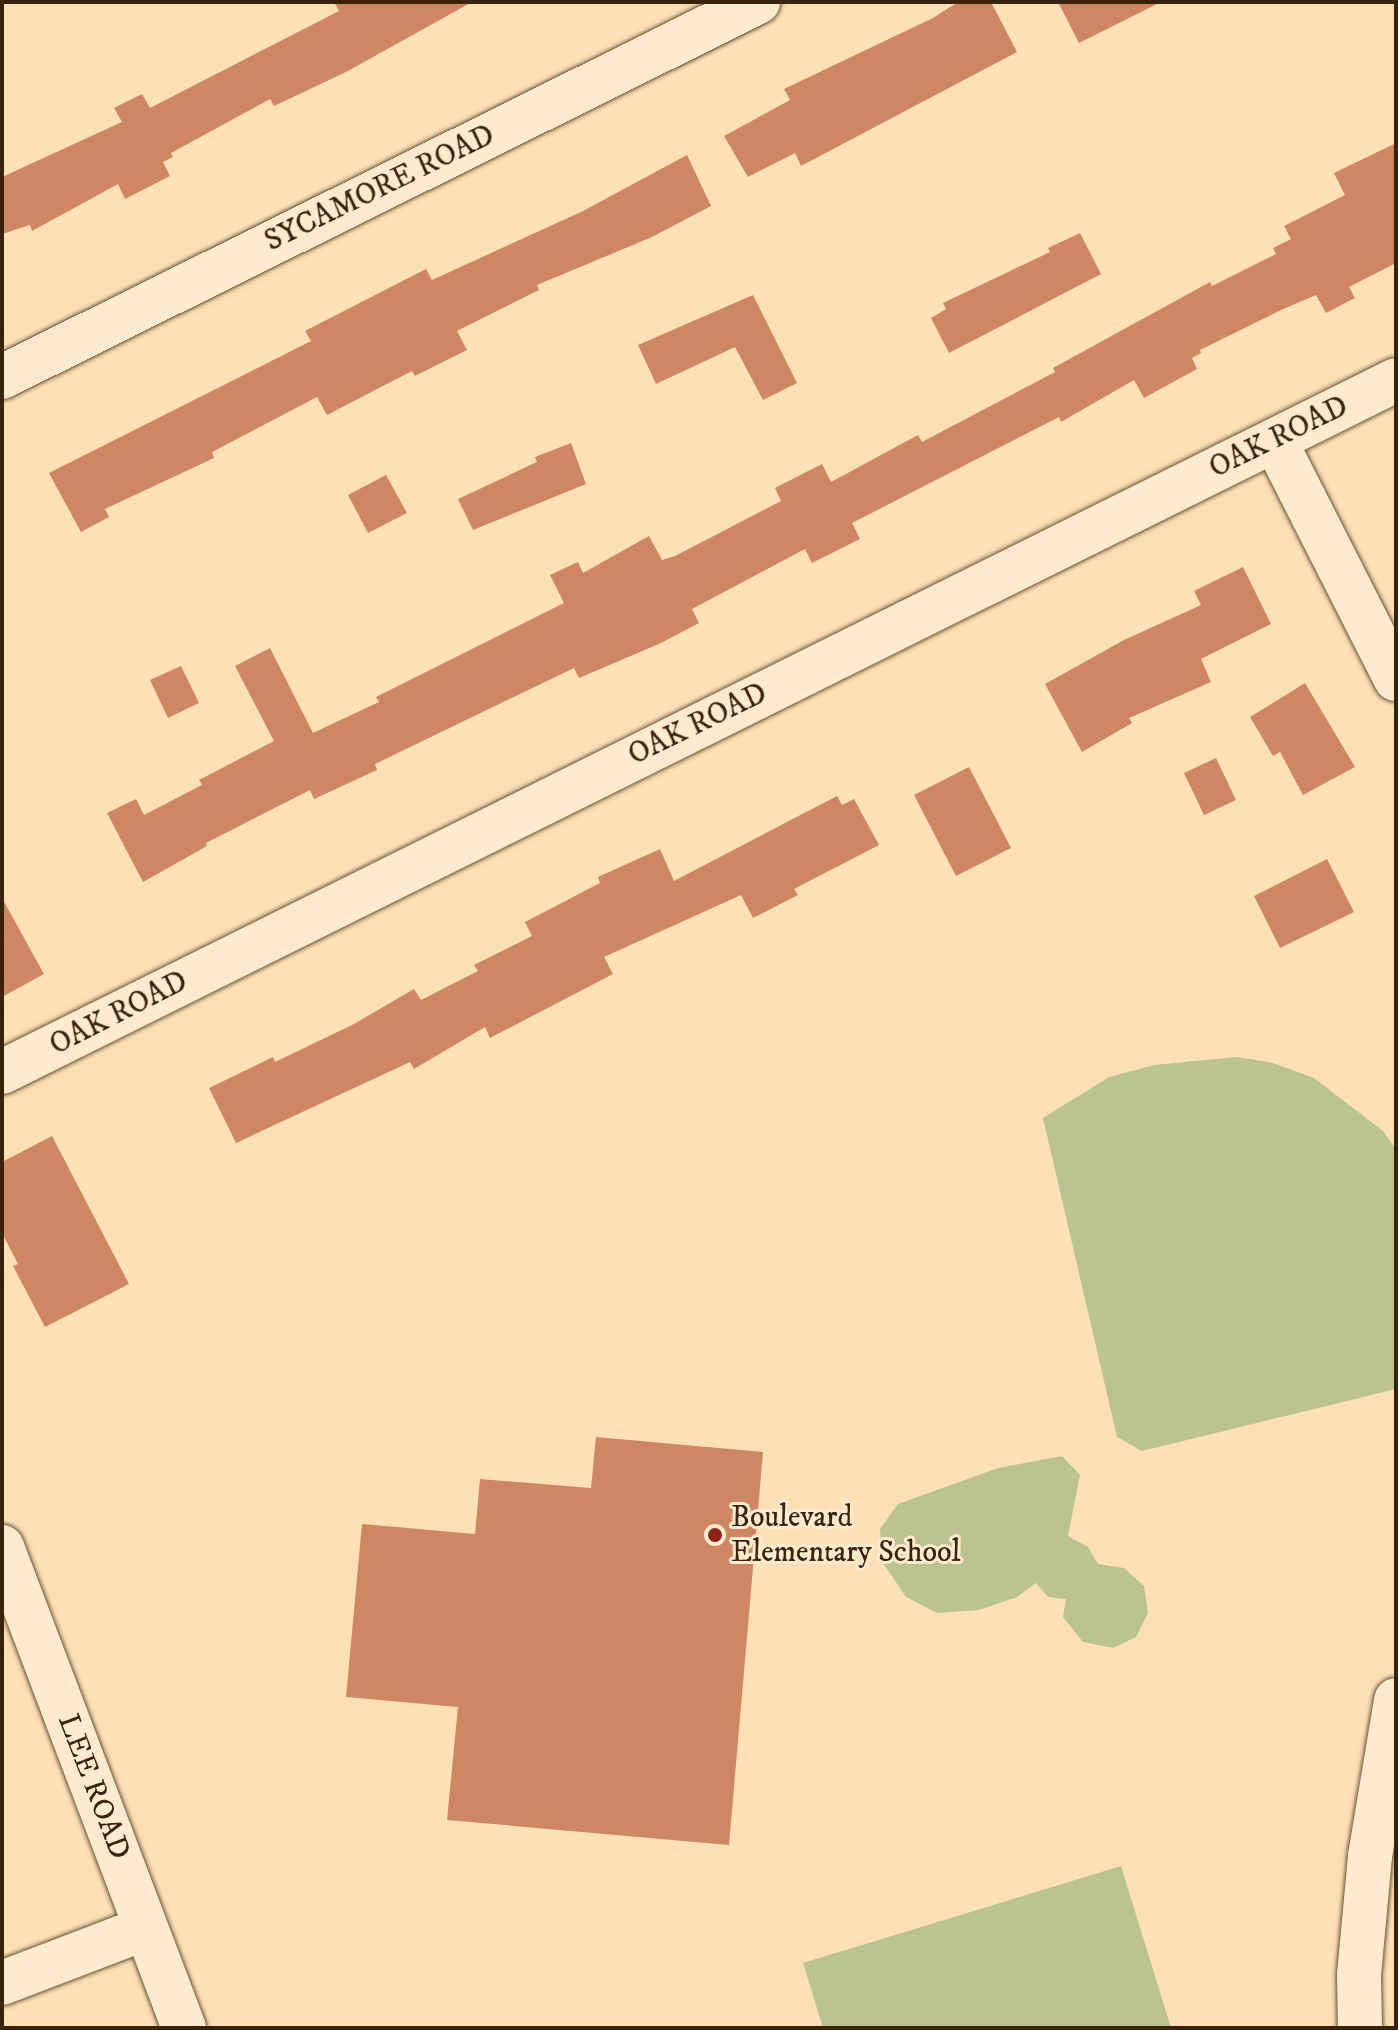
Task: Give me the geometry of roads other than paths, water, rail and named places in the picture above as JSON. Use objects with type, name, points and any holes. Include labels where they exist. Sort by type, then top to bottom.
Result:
[{"type":"street","name":"SYCAMORE ROAD","points":[[2,377],[758,2]]},
{"type":"street","name":"OAK ROAD","points":[[2,1072],[1396,380]]},
{"type":"street","points":[[1275,441],[1396,679]]},
{"type":"street","name":"LEE ROAD","points":[[2,1547],[184,2028]]},
{"type":"street","points":[[1360,2028],[1359,1975],[1370,1856],[1396,1700]]},
{"type":"street","points":[[2,1983],[146,1928]]},
{"type":"place","name":"Boulevard Elementary School","points":[[715,1535]]}]
